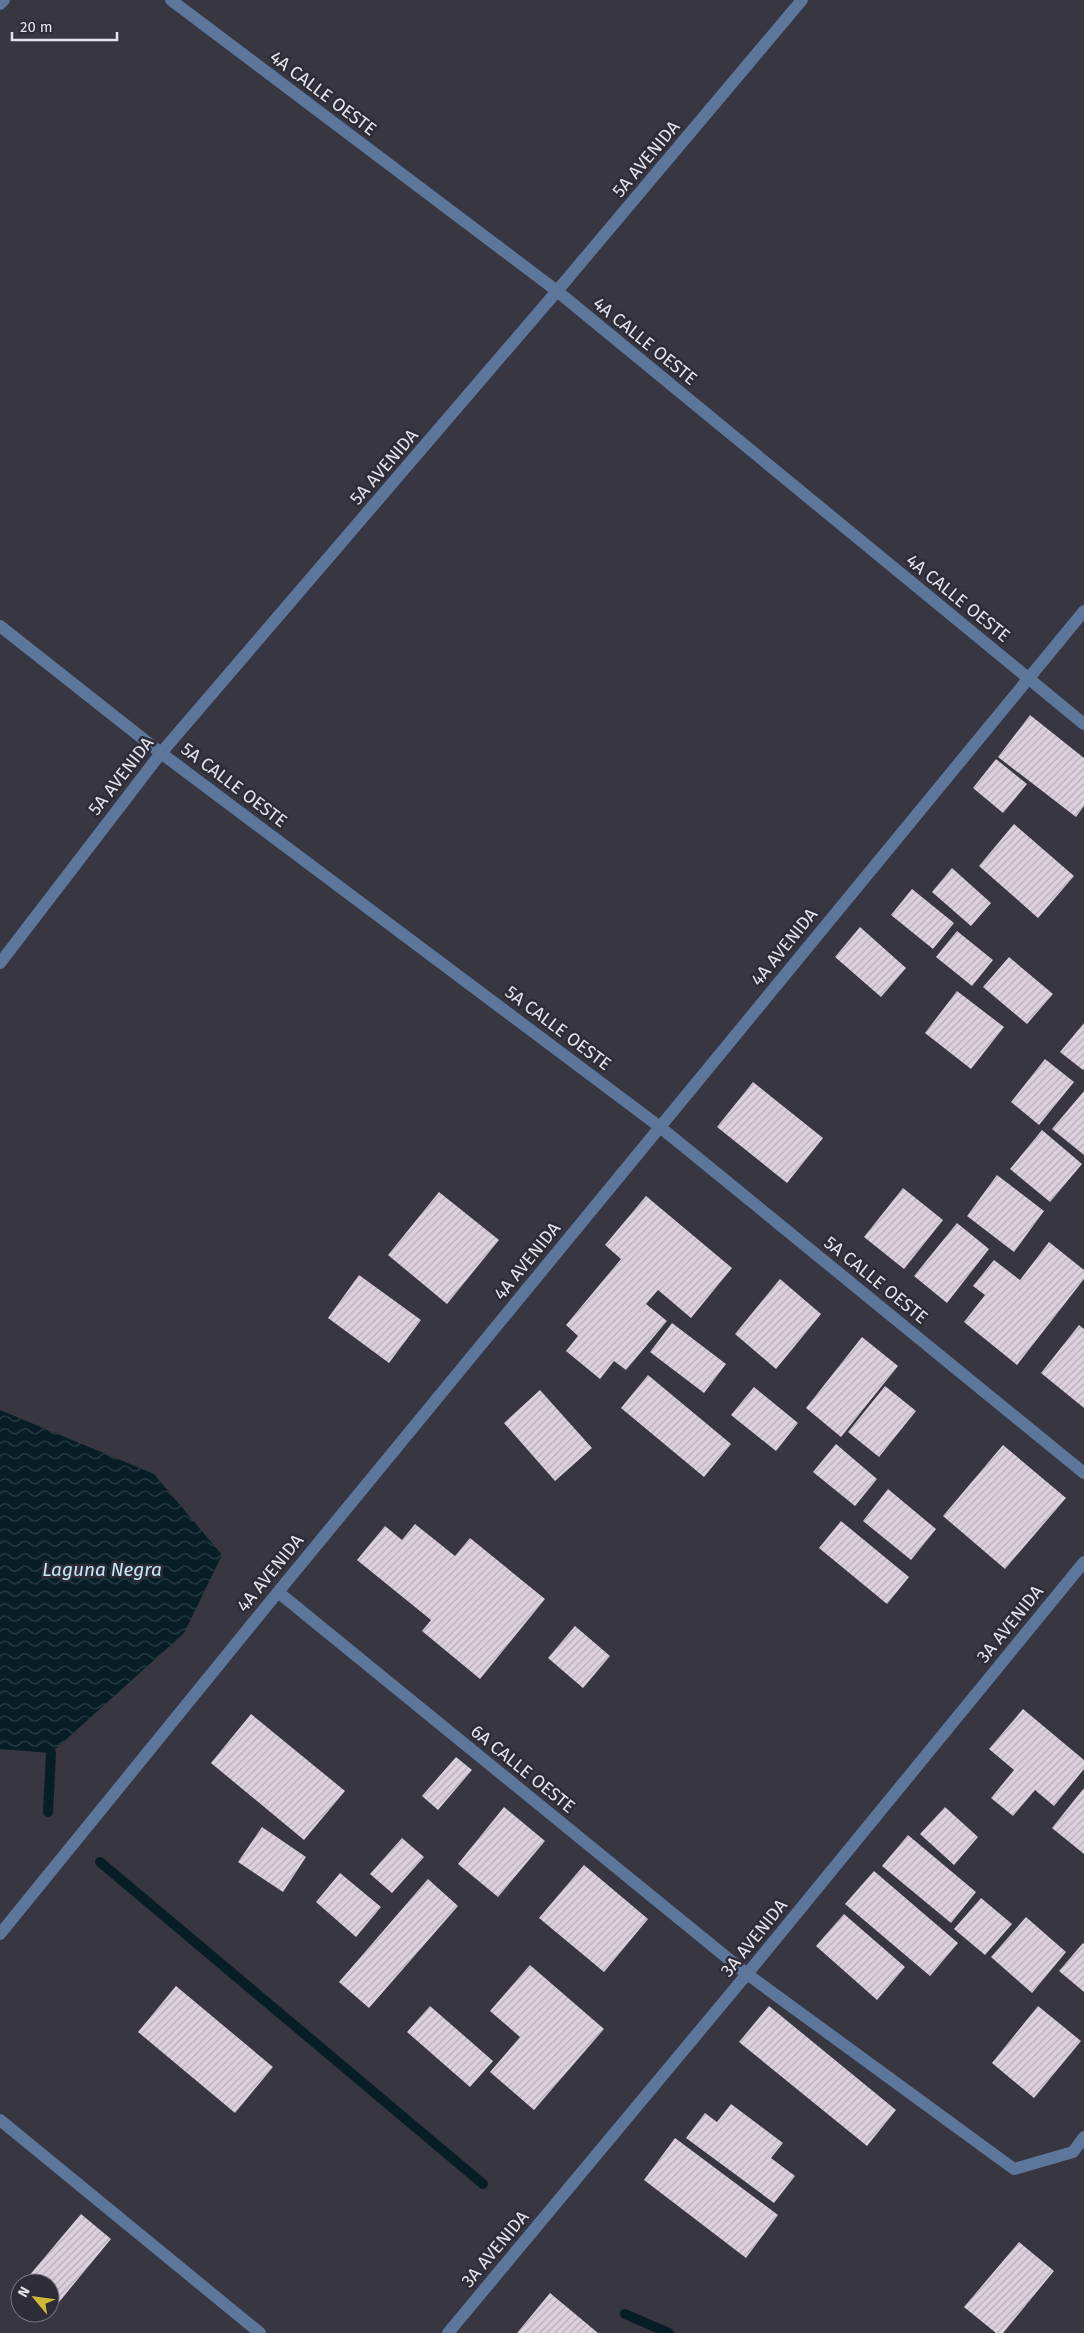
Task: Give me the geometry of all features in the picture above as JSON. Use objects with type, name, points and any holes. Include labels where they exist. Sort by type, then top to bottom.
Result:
[{"type":"street","points":[[0,4],[4,0]]},
{"type":"street","name":"4A CALLE OESTE","points":[[171,0],[557,291],[1084,724]]},
{"type":"street","name":"5A AVENIDA","points":[[0,963],[161,753],[557,291],[802,0]]},
{"type":"street","name":"4A AVENIDA","points":[[0,1934],[278,1592],[1084,610]]},
{"type":"street","name":"5A CALLE OESTE","points":[[0,626],[161,753],[660,1126],[1084,1473]]},
{"type":"street","name":"3A AVENIDA","points":[[448,2333],[747,1974],[1084,1562]]},
{"type":"street","name":"6A CALLE OESTE","points":[[278,1592],[747,1974],[1014,2169],[1073,2152],[1084,2137]]},
{"type":"street","points":[[0,2120],[260,2333]]},
{"type":"water","name":"Laguna Negra","points":[[0,1410],[154,1474],[222,1555],[184,1633],[51,1753],[0,1749]]},
{"type":"building","points":[[1030,715],[1084,758],[1084,806],[1076,817],[998,757]]},
{"type":"building","points":[[996,759],[1027,784],[1003,813],[973,788]]},
{"type":"building","points":[[1014,824],[1074,876],[1038,918],[979,866]]},
{"type":"building","points":[[952,868],[991,903],[971,926],[932,892]]},
{"type":"building","points":[[912,889],[954,923],[933,949],[891,915]]},
{"type":"building","points":[[860,927],[906,968],[881,997],[835,957]]},
{"type":"building","points":[[957,931],[993,960],[972,986],[936,957]]},
{"type":"building","points":[[1009,957],[1053,994],[1027,1024],[983,987]]},
{"type":"building","points":[[957,991],[1004,1027],[971,1069],[925,1033]]},
{"type":"building","points":[[1084,1023],[1084,1069],[1083,1070],[1060,1052]]},
{"type":"building","points":[[1045,1059],[1074,1082],[1039,1125],[1011,1102]]},
{"type":"building","points":[[753,1082],[823,1138],[787,1183],[717,1127]]},
{"type":"building","points":[[1084,1091],[1084,1155],[1052,1129]]},
{"type":"building","points":[[1042,1130],[1082,1164],[1050,1202],[1010,1169]]},
{"type":"building","points":[[997,1175],[1044,1211],[1014,1252],[967,1216]]},
{"type":"building","points":[[903,1188],[943,1220],[904,1269],[864,1237]]},
{"type":"building","points":[[439,1192],[499,1240],[447,1304],[388,1255]]},
{"type":"building","points":[[646,1196],[732,1268],[691,1318],[658,1290],[646,1304],[667,1321],[626,1370],[614,1361],[600,1379],[566,1351],[578,1336],[566,1325],[621,1259],[605,1245]]},
{"type":"building","points":[[957,1223],[989,1249],[947,1303],[914,1276]]},
{"type":"building","points":[[1049,1242],[1084,1270],[1084,1279],[1017,1365],[964,1322],[985,1295],[973,1286],[994,1260],[1020,1280]]},
{"type":"building","points":[[359,1275],[421,1320],[389,1363],[328,1318]]},
{"type":"building","points":[[780,1279],[821,1314],[776,1369],[735,1334]]},
{"type":"building","points":[[672,1323],[726,1364],[704,1393],[650,1352]]},
{"type":"building","points":[[1079,1325],[1084,1329],[1084,1408],[1041,1373]]},
{"type":"building","points":[[862,1337],[898,1366],[841,1437],[806,1408]]},
{"type":"building","points":[[648,1375],[731,1444],[704,1477],[621,1408]]},
{"type":"building","points":[[885,1386],[916,1411],[879,1457],[848,1432]]},
{"type":"building","points":[[754,1387],[798,1423],[776,1451],[731,1415]]},
{"type":"building","points":[[540,1390],[592,1448],[555,1481],[504,1423]]},
{"type":"building","points":[[836,1444],[877,1479],[855,1506],[813,1472]]},
{"type":"building","points":[[1003,1445],[1066,1498],[1005,1569],[943,1516]]},
{"type":"building","points":[[888,1489],[936,1529],[911,1560],[863,1521]]},
{"type":"building","points":[[841,1521],[909,1577],[887,1604],[819,1548]]},
{"type":"building","points":[[415,1524],[455,1556],[470,1538],[545,1599],[480,1679],[422,1631],[431,1620],[357,1560],[385,1526],[402,1540]]},
{"type":"building","points":[[575,1626],[610,1656],[583,1688],[548,1658]]},
{"type":"building","points":[[1023,1709],[1084,1760],[1084,1769],[1054,1806],[1035,1790],[1013,1816],[991,1798],[1014,1770],[989,1749]]},
{"type":"building","points":[[251,1714],[345,1791],[304,1840],[211,1763]]},
{"type":"building","points":[[456,1757],[472,1770],[438,1810],[422,1796]]},
{"type":"building","points":[[1084,1788],[1084,1854],[1052,1828]]},
{"type":"building","points":[[504,1807],[545,1841],[498,1897],[458,1864]]},
{"type":"building","points":[[945,1807],[978,1837],[954,1865],[920,1834]]},
{"type":"building","points":[[262,1827],[306,1857],[283,1892],[238,1862]]},
{"type":"building","points":[[908,1835],[976,1892],[951,1923],[882,1866]]},
{"type":"building","points":[[402,1838],[424,1857],[392,1893],[370,1874]]},
{"type":"building","points":[[584,1865],[648,1919],[604,1972],[539,1918]]},
{"type":"building","points":[[874,1871],[958,1943],[930,1976],[845,1904]]},
{"type":"building","points":[[340,1873],[381,1907],[356,1937],[316,1902]]},
{"type":"building","points":[[428,1879],[458,1906],[369,2008],[339,1982]]},
{"type":"building","points":[[981,1898],[1012,1924],[985,1955],[954,1929]]},
{"type":"building","points":[[844,1914],[905,1967],[877,2000],[816,1946]]},
{"type":"building","points":[[1026,1917],[1066,1952],[1032,1993],[991,1957]]},
{"type":"building","points":[[1084,1944],[1084,1992],[1059,1971]]},
{"type":"building","points":[[530,1965],[604,2029],[534,2110],[490,2072],[520,2037],[490,2011]]},
{"type":"building","points":[[176,1986],[273,2067],[235,2113],[138,2032]]},
{"type":"building","points":[[430,2006],[493,2061],[470,2087],[407,2032]]},
{"type":"building","points":[[769,2006],[896,2110],[867,2146],[739,2042]]},
{"type":"building","points":[[1038,2006],[1081,2041],[1034,2098],[992,2063]]},
{"type":"building","points":[[731,2104],[783,2143],[771,2158],[795,2176],[774,2203],[686,2138],[705,2113],[717,2122]]},
{"type":"building","points":[[675,2138],[778,2215],[746,2258],[644,2180]]},
{"type":"building","points":[[81,2214],[111,2239],[60,2301],[60,2273],[31,2273]]},
{"type":"building","points":[[1019,2242],[1054,2271],[1003,2333],[996,2333],[964,2307]]},
{"type":"building","points":[[550,2293],[598,2333],[517,2333]]},
{"type":"waterway","points":[[48,1812],[51,1753]]},
{"type":"waterway","points":[[100,1862],[483,2184]]},
{"type":"waterway","points":[[625,2314],[669,2333]]}]
